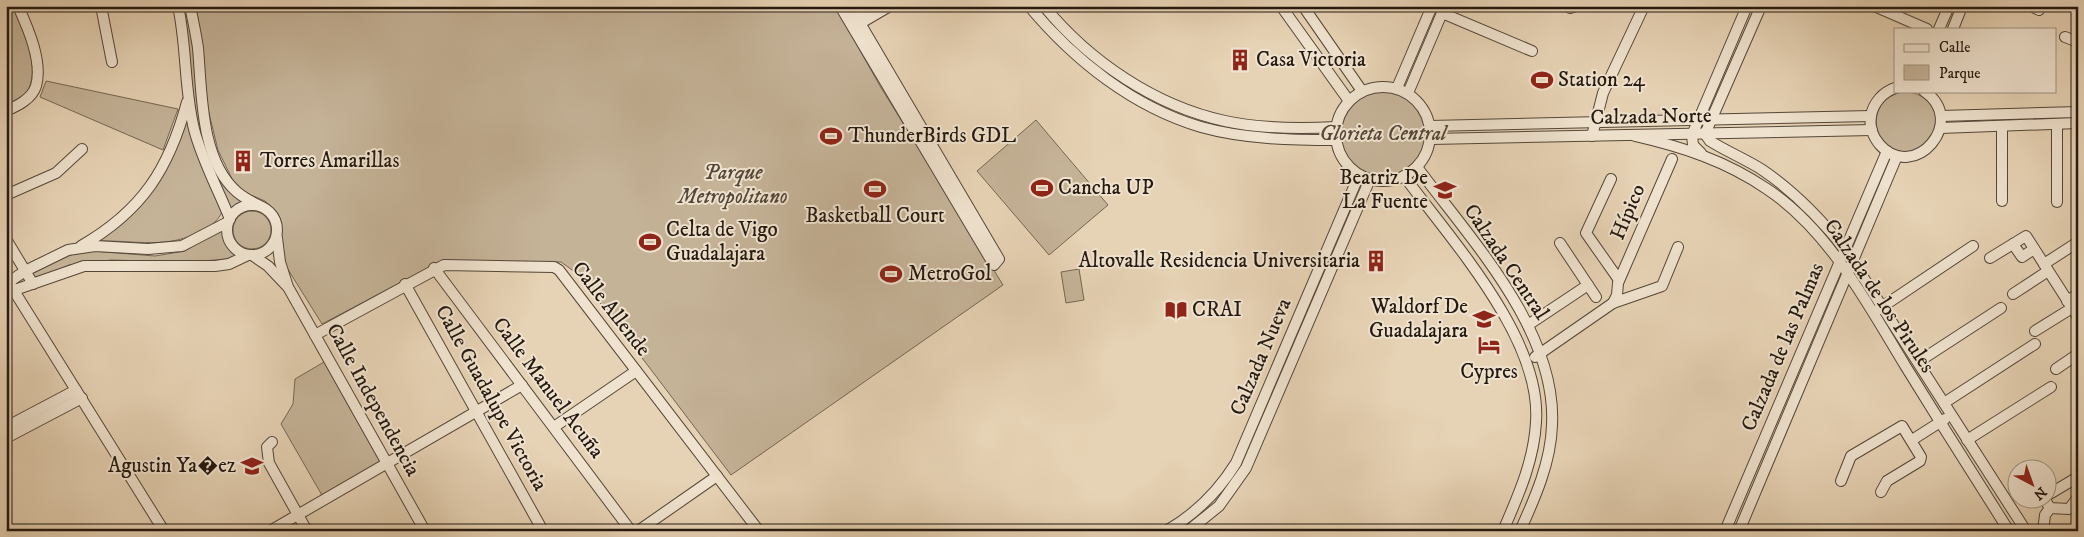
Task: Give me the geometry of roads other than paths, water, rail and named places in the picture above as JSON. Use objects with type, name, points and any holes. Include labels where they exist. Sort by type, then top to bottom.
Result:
[{"type":"street","points":[[6,111],[30,96],[36,85],[35,55],[18,6]]},
{"type":"street","points":[[101,6],[112,62]]},
{"type":"street","points":[[178,6],[186,47],[188,98],[194,129],[229,220],[227,229],[230,243],[235,249],[250,255]]},
{"type":"street","points":[[11,292],[65,271],[84,266],[215,266],[230,264],[267,250],[277,238],[276,222],[273,215],[242,196],[230,184],[219,168],[211,147],[200,90],[198,46],[190,6]]},
{"type":"street","points":[[840,6],[855,22],[999,259],[994,265],[855,22],[850,6]]},
{"type":"street","points":[[855,22],[875,6]]},
{"type":"street","points":[[855,22],[890,6]]},
{"type":"street","points":[[1029,6],[1066,45],[1098,73],[1132,90],[1226,122],[1274,128],[1336,127]]},
{"type":"street","points":[[1044,6],[1073,36],[1106,64],[1132,90],[1159,110],[1201,127],[1274,139],[1336,140]]},
{"type":"street","points":[[1281,6],[1349,101]]},
{"type":"street","points":[[1303,6],[1362,91]]},
{"type":"street","points":[[1397,88],[1432,6]]},
{"type":"street","points":[[1566,6],[1570,8],[1577,6]]},
{"type":"street","points":[[1592,136],[1598,121],[1603,93],[1644,6]]},
{"type":"street","points":[[1704,155],[1693,145],[1692,135],[1747,6]]},
{"type":"street","points":[[1705,134],[1761,6]]},
{"type":"street","points":[[1874,6],[1925,28]]},
{"type":"street","points":[[1939,28],[1949,6]]},
{"type":"street","points":[[1953,28],[1962,6]]},
{"type":"street","points":[[1408,93],[1444,9],[1532,51]]},
{"type":"street","points":[[1049,28],[1056,19]]},
{"type":"street","points":[[1425,23],[1436,28]]},
{"type":"street","points":[[1066,45],[1073,36]]},
{"type":"street","points":[[2065,37],[2078,42]]},
{"type":"street","points":[[1318,58],[1332,47]]},
{"type":"street","points":[[1098,73],[1106,64]]},
{"type":"street","points":[[1374,87],[1397,88],[1408,93],[1420,103],[1430,126],[1430,147],[1417,167],[1404,176],[1393,180],[1370,179],[1359,175],[1342,158],[1336,140],[1336,127],[1339,118],[1349,101],[1362,91],[1374,87]]},
{"type":"street","points":[[1894,89],[1878,100],[1871,116],[1872,130],[1877,142],[1892,154],[1911,156],[1925,151],[1935,141],[1940,128],[1941,116],[1934,100],[1926,92]]},
{"type":"street","points":[[78,248],[121,219],[152,186],[173,146],[188,98]]},
{"type":"street","points":[[1941,116],[2078,112]]},
{"type":"street","points":[[1201,127],[1205,116]]},
{"type":"street","name":"Calzada Norte","points":[[1430,126],[1871,116]]},
{"type":"street","points":[[1940,128],[2078,123]]},
{"type":"street","points":[[2056,124],[2057,202]]},
{"type":"street","points":[[2002,126],[2002,202]]},
{"type":"street","name":"Calzada Norte","points":[[1431,139],[1872,130]]},
{"type":"street","name":"Calzada de los Pirules","points":[[1705,134],[1710,141],[1760,168],[1786,187],[1810,208],[1845,249],[2026,531]]},
{"type":"street","name":"Calzada de los Pirules","points":[[1635,136],[1704,155],[1768,190],[1800,215],[1839,264],[1873,314],[2009,531]]},
{"type":"street","points":[[6,195],[56,172],[82,149]]},
{"type":"street","name":"Calzada de las Palmas","points":[[1725,531],[1845,249],[1892,154]]},
{"type":"street","name":"Calzada de las Palmas","points":[[1739,531],[1852,260],[1892,154]]},
{"type":"street","name":"Hípico","points":[[1614,303],[1618,295],[1619,280],[1672,159]]},
{"type":"street","name":"Calzada Central","points":[[1417,167],[1502,281],[1528,325],[1540,355],[1551,398],[1550,440],[1540,484],[1520,531]]},
{"type":"street","name":"Calzada Nueva","points":[[1166,531],[1211,498],[1236,463],[1359,175]]},
{"type":"street","name":"Calzada Central","points":[[1404,176],[1508,319],[1526,362],[1535,400],[1536,423],[1534,438],[1525,479],[1503,531]]},
{"type":"street","points":[[1186,518],[1192,529],[1219,506],[1246,468],[1370,179]]},
{"type":"street","name":"Hípico","points":[[1611,179],[1586,234],[1619,280]]},
{"type":"street","points":[[164,531],[79,394],[11,292],[7,281],[59,254],[78,248],[95,246],[148,249],[182,246],[229,220],[242,207],[260,206]]},
{"type":"street","points":[[1990,258],[2026,236],[2078,317]]},
{"type":"street","name":"Calle Independencia","points":[[277,238],[280,262],[288,287],[425,531]]},
{"type":"street","points":[[6,239],[33,284]]},
{"type":"street","points":[[2013,294],[2078,242]]},
{"type":"street","points":[[1560,243],[1596,297]]},
{"type":"street","points":[[2013,244],[2022,257],[2034,249]]},
{"type":"street","points":[[1873,314],[1882,306],[1973,246]]},
{"type":"street","points":[[1526,362],[1540,355],[1614,303],[1662,286],[1678,247]]},
{"type":"street","name":"Calle Independencia","points":[[250,255],[268,266],[288,287]]},
{"type":"street","name":"Calle Allende","points":[[315,334],[434,268],[444,265],[554,267],[559,270],[759,531]]},
{"type":"street","name":"Calle Manuel Acuña","points":[[434,268],[631,531]]},
{"type":"street","name":"Calle Guadalupe Victoria","points":[[405,284],[543,531]]},
{"type":"street","points":[[1528,325],[1588,285]]},
{"type":"street","points":[[2035,331],[2070,304],[2078,294]]},
{"type":"street","points":[[1918,362],[2001,308]]},
{"type":"street","points":[[1944,403],[2035,344]]},
{"type":"street","points":[[2056,369],[2078,354]]},
{"type":"street","points":[[554,427],[636,371]]},
{"type":"street","points":[[270,531],[522,385]]},
{"type":"street","points":[[1968,440],[2051,387]]},
{"type":"street","points":[[6,427],[79,394]]},
{"type":"street","points":[[6,438],[79,394]]},
{"type":"street","points":[[1779,404],[1790,409]]},
{"type":"street","points":[[1912,440],[1952,415]]},
{"type":"street","points":[[1841,481],[1852,456],[1902,426],[1920,453],[1920,461],[1887,481],[1881,492]]},
{"type":"street","points":[[1534,438],[1550,440]]},
{"type":"street","points":[[272,442],[267,447],[268,463],[306,531]]},
{"type":"street","points":[[638,531],[717,476]]},
{"type":"street","points":[[2056,494],[2078,477]]},
{"type":"street","points":[[2056,504],[2070,509],[2078,496]]},
{"type":"street","points":[[2043,531],[2046,510]]},
{"type":"place","name":"Casa Victoria","points":[[1240,60]]},
{"type":"place","name":"Station 24","points":[[1542,80]]},
{"type":"place","name":"ThunderBirds GDL","points":[[831,136]]},
{"type":"place","name":"Torres Amarillas","points":[[243,161]]},
{"type":"place","name":"Cancha UP","points":[[1042,188]]},
{"type":"place","name":"Basketball Court","points":[[875,189]]},
{"type":"place","name":"Beatriz De La Fuente","points":[[1445,190]]},
{"type":"place","name":"Celta de Vigo Guadalajara","points":[[650,242]]},
{"type":"place","name":"Altovalle Residencia Universitaria","points":[[1376,261]]},
{"type":"place","name":"MetroGol","points":[[891,274]]},
{"type":"place","name":"CRAI","points":[[1176,310]]},
{"type":"place","name":"Waldorf De Guadalajara","points":[[1484,319]]},
{"type":"place","name":"Cypres","points":[[1489,345]]},
{"type":"place","name":"Agustin Ya�ez","points":[[252,466]]},
{"type":"park label","name":"Glorieta Central","points":[[1383,134]]},
{"type":"park label","name":"Parque Metropolitano","points":[[733,185]]}]
